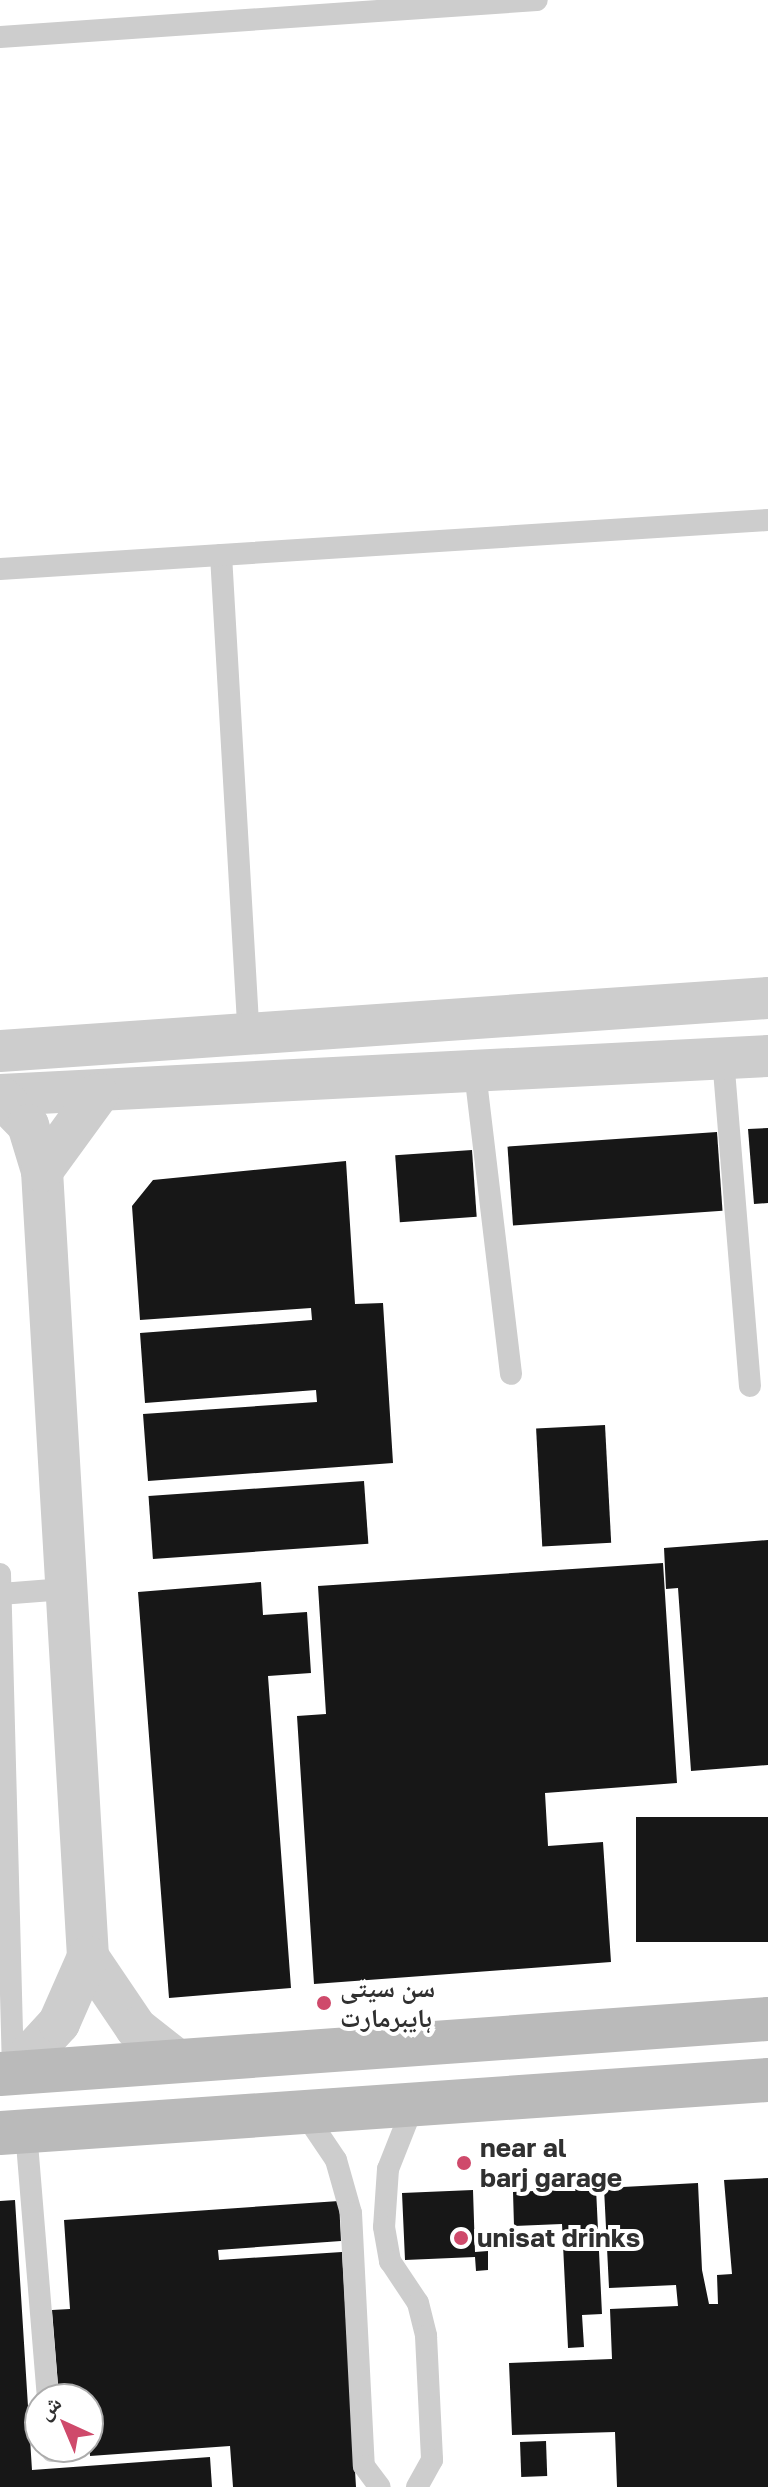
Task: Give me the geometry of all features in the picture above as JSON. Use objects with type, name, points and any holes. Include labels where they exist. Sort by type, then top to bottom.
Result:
[{"type":"main road","points":[[7,2073],[768,2019]]},
{"type":"main road","points":[[715,2084],[768,2062]]},
{"type":"main road","points":[[13,2132],[768,2080]]},
{"type":"street","points":[[0,1051],[768,998]]},
{"type":"street","points":[[0,1096],[98,1094],[768,1056]]},
{"type":"street","points":[[42,1171],[98,1094]]},
{"type":"street","points":[[0,1096],[28,1125],[42,1171],[88,1957],[59,2023],[7,2073]]},
{"type":"street","points":[[88,1957],[136,2028],[178,2061]]},
{"type":"lane","points":[[0,37],[537,0]]},
{"type":"lane","points":[[0,569],[768,520]]},
{"type":"lane","points":[[221,555],[249,1034]]},
{"type":"lane","points":[[723,1058],[750,1386]]},
{"type":"lane","points":[[475,1072],[511,1374]]},
{"type":"lane","points":[[7,2073],[1,1587],[65,1589]]},
{"type":"lane","points":[[413,2106],[388,2169],[384,2227],[390,2261],[418,2303],[426,2336],[432,2460],[417,2487]]},
{"type":"lane","points":[[305,2114],[336,2160],[351,2213],[364,2466],[380,2487]]},
{"type":"lane","points":[[13,2132],[46,2383]]},
{"type":"building","points":[[768,1128],[768,1203],[754,1204],[748,1129]]},
{"type":"building","points":[[717,1132],[723,1211],[513,1225],[508,1147]]},
{"type":"building","points":[[472,1150],[477,1217],[400,1222],[395,1155]]},
{"type":"building","points":[[346,1161],[355,1304],[383,1303],[393,1463],[148,1481],[143,1414],[317,1402],[316,1390],[145,1403],[140,1333],[312,1320],[311,1308],[140,1320],[132,1206],[153,1180]]},
{"type":"building","points":[[605,1425],[611,1543],[542,1546],[536,1429]]},
{"type":"building","points":[[364,1481],[368,1544],[153,1559],[149,1496]]},
{"type":"building","points":[[768,1540],[768,1765],[691,1771],[678,1588],[666,1589],[664,1548]]},
{"type":"building","points":[[663,1563],[677,1783],[545,1793],[548,1846],[603,1842],[611,1962],[314,1984],[297,1716],[326,1714],[318,1586]]},
{"type":"building","points":[[261,1582],[263,1615],[307,1612],[311,1673],[268,1676],[291,1988],[169,1998],[138,1592]]},
{"type":"building","points":[[636,1817],[768,1817],[768,1942],[636,1942]]},
{"type":"building","points":[[768,2178],[768,2487],[617,2487],[615,2432],[512,2435],[509,2363],[612,2359],[610,2309],[678,2306],[676,2285],[609,2288],[604,2188],[698,2183],[702,2270],[709,2304],[718,2304],[717,2275],[732,2274],[724,2180]]},
{"type":"building","points":[[596,2188],[602,2314],[582,2315],[584,2347],[568,2348],[562,2224],[514,2226],[513,2192]]},
{"type":"building","points":[[473,2190],[475,2252],[488,2251],[488,2270],[476,2271],[475,2257],[405,2260],[402,2193]]},
{"type":"building","points":[[15,2200],[27,2383],[24,2383],[24,2463],[32,2463],[32,2470],[210,2457],[212,2487],[0,2487],[0,2201]]},
{"type":"building","points":[[339,2201],[341,2241],[218,2250],[219,2260],[342,2252],[356,2487],[233,2487],[230,2446],[104,2455],[104,2383],[58,2383],[52,2310],[70,2309],[64,2220]]},
{"type":"building","points":[[546,2441],[547,2476],[521,2477],[520,2442]]},
{"type":"place","name":"سن سیتی ہایبرمارت","points":[[324,2003]]},
{"type":"place","name":"near al barj garage","points":[[464,2163]]},
{"type":"place","name":"unisat drinks","points":[[461,2238]]}]
